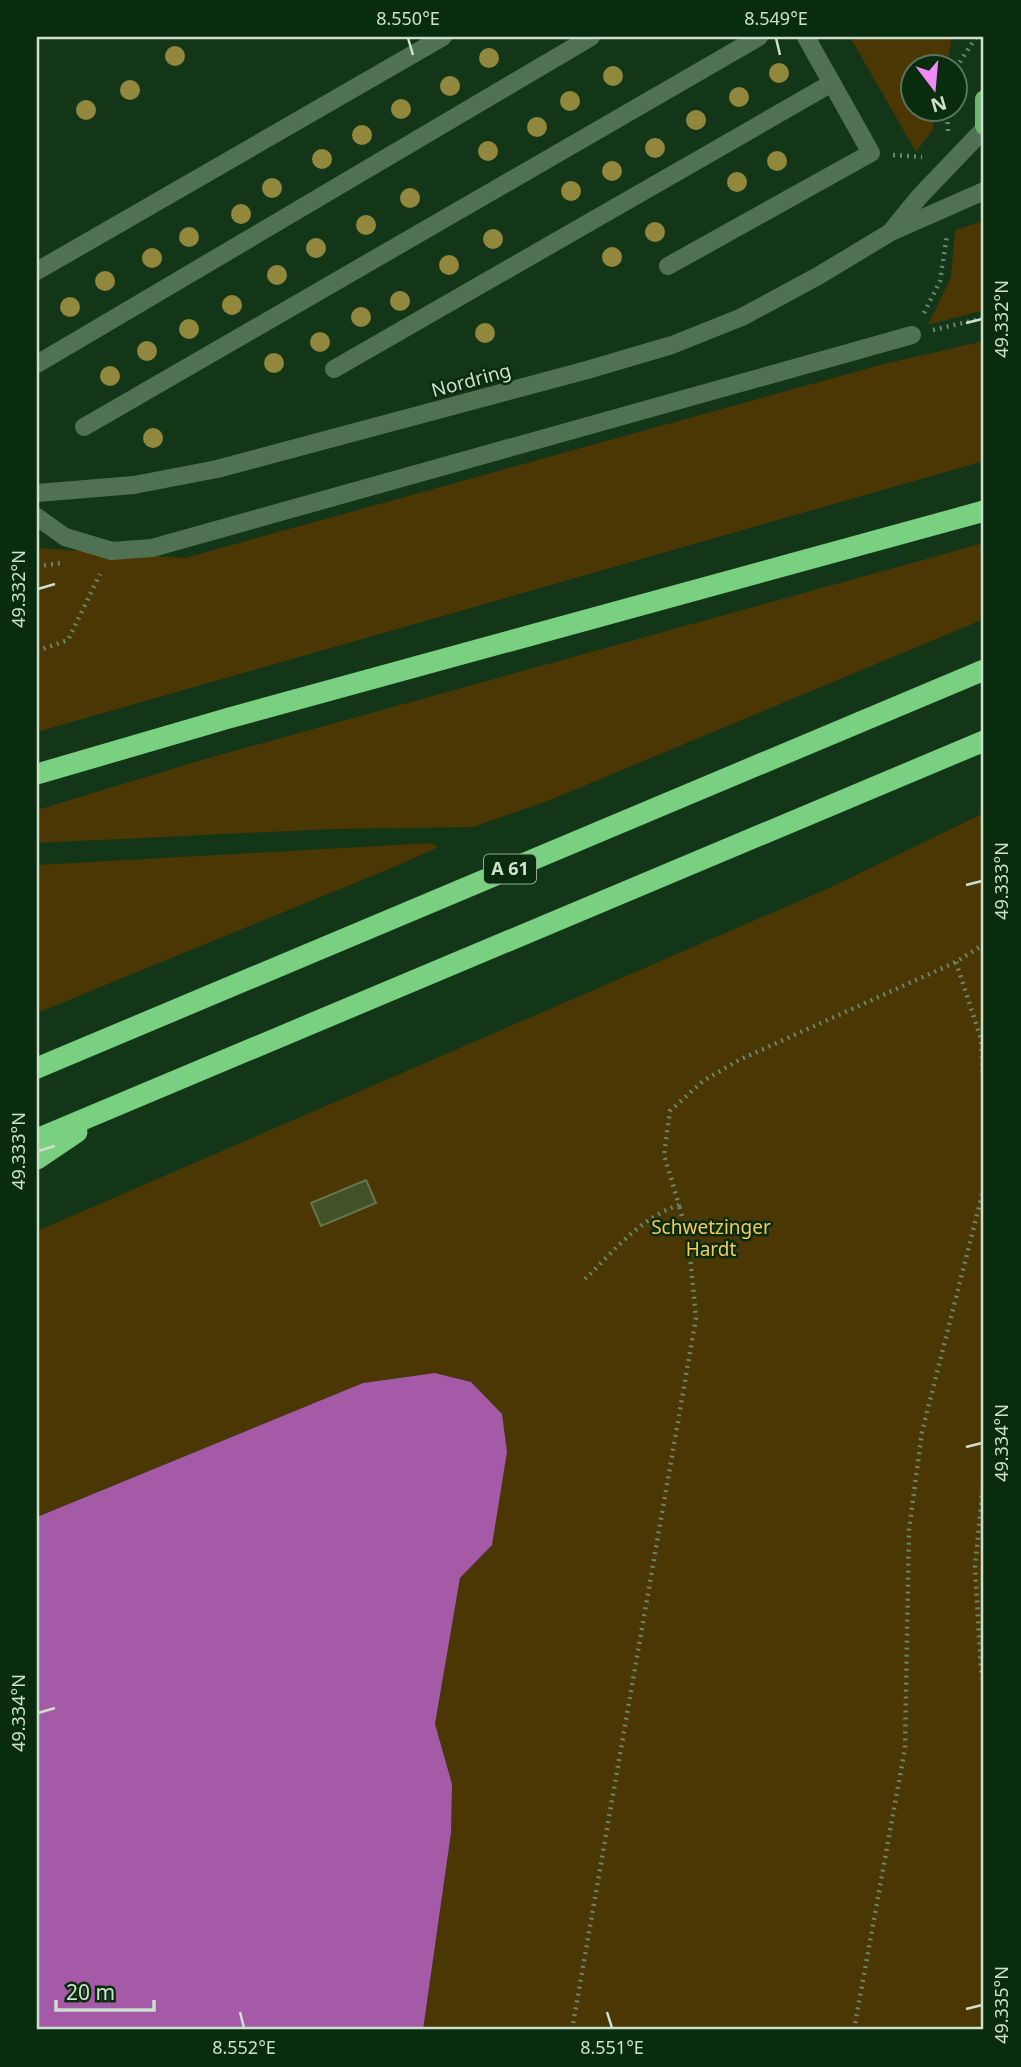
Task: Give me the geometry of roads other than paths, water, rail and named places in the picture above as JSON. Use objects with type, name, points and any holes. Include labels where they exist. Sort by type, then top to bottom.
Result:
[{"type":"highway","points":[[37,774],[229,718],[984,511]]},
{"type":"highway","name":"A 61","points":[[37,1068],[984,670]]},
{"type":"highway","points":[[37,1139],[984,741]]},
{"type":"highway","points":[[37,1159],[122,1102]]},
{"type":"main road","points":[[984,99],[984,128]]},
{"type":"street","points":[[37,271],[443,37]]},
{"type":"street","points":[[37,364],[591,37]]},
{"type":"street","points":[[83,427],[759,37]]},
{"type":"street","points":[[668,266],[871,153],[806,37]]},
{"type":"street","points":[[334,369],[832,83]]},
{"type":"street","name":"Nordring","points":[[891,232],[920,196],[984,128]]},
{"type":"street","name":"Nordring","points":[[37,493],[134,485],[217,469],[672,345],[771,303],[891,232],[984,191]]},
{"type":"street","points":[[37,517],[65,537],[112,551],[152,548],[912,335]]},
{"type":"park label","name":"Schwetzinger Hardt","points":[[711,1238]]}]
